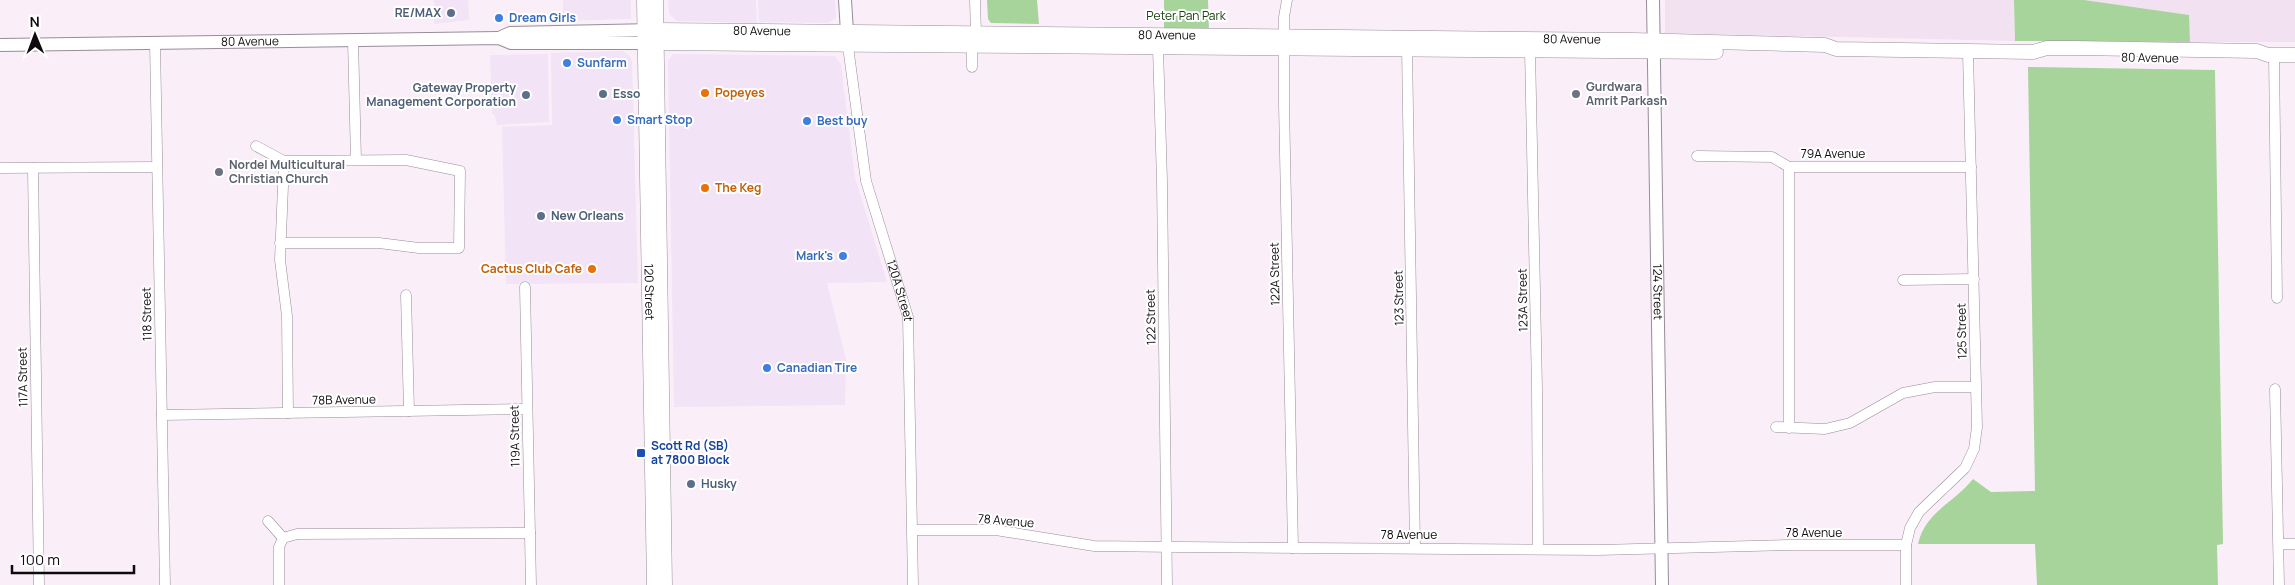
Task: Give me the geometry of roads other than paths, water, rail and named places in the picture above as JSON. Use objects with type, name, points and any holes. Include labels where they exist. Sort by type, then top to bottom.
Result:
[{"type":"main road","name":"120 Street","points":[[644,0],[651,36],[657,447],[654,585]]},
{"type":"main road","name":"120 Street","points":[[656,0],[651,36],[650,393],[656,409],[657,447],[663,504],[665,585]]},
{"type":"main road","name":"80 Avenue","points":[[847,38],[931,45],[938,39],[969,38],[974,40],[1060,34],[1407,48],[1530,50],[1825,45],[1836,49],[1968,52],[2032,52],[2047,48],[2065,48],[2256,51],[2271,55],[2295,55]]},
{"type":"main road","name":"80 Avenue","points":[[651,36],[974,40],[1158,48],[1284,42],[1440,39],[1564,40],[1654,47]]},
{"type":"main road","points":[[1407,48],[1415,42],[1433,42],[1440,39]]},
{"type":"main road","points":[[1530,50],[1539,44],[1556,44],[1564,40]]},
{"type":"street","name":"120A Street","points":[[846,0],[847,38],[866,181],[908,317],[913,585]]},
{"type":"street","points":[[972,67],[975,0]]},
{"type":"street","name":"122A Street","points":[[1287,0],[1284,42],[1293,548]]},
{"type":"street","name":"124 Street","points":[[1653,0],[1662,585]]},
{"type":"street","name":"80 Avenue","points":[[0,45],[499,38],[510,33],[651,36]]},
{"type":"street","points":[[353,40],[356,160]]},
{"type":"street","name":"118 Street","points":[[155,43],[165,585]]},
{"type":"street","name":"122 Street","points":[[1158,48],[1162,181],[1168,585]]},
{"type":"street","name":"123 Street","points":[[1407,48],[1416,548]]},
{"type":"street","name":"123A Street","points":[[1530,50],[1537,389],[1538,548]]},
{"type":"street","name":"125 Street","points":[[1906,585],[1906,545],[1910,528],[1919,512],[1965,468],[1974,449],[1977,427],[1968,52]]},
{"type":"street","points":[[2271,55],[2277,298]]},
{"type":"street","points":[[256,146],[284,161],[406,160],[460,171],[459,248],[419,248],[379,243],[280,243]]},
{"type":"street","name":"79A Avenue","points":[[1698,156],[1772,157],[1789,167],[1971,167]]},
{"type":"street","points":[[284,161],[280,260],[287,316],[288,413]]},
{"type":"street","points":[[0,168],[157,167]]},
{"type":"street","points":[[1789,167],[1789,428]]},
{"type":"street","name":"117A Street","points":[[33,168],[39,585]]},
{"type":"street","points":[[1903,280],[1974,279]]},
{"type":"street","name":"119A Street","points":[[525,287],[531,585]]},
{"type":"street","points":[[406,295],[409,411]]},
{"type":"street","points":[[1776,427],[1826,429],[1850,423],[1903,393],[1935,387],[1975,387]]},
{"type":"street","points":[[2275,389],[2279,585]]},
{"type":"street","name":"78B Avenue","points":[[162,415],[527,410]]},
{"type":"street","points":[[268,521],[283,538]]},
{"type":"street","name":"78 Avenue","points":[[913,530],[1005,531],[1094,546],[1661,549],[1771,545],[1906,545]]},
{"type":"street","points":[[279,585],[278,548],[283,538],[297,534],[530,533]]},
{"type":"street","points":[[2279,544],[2295,544]]},
{"type":"place","name":"RE/MAX","points":[[451,13]]},
{"type":"place","name":"Dream Girls","points":[[499,18]]},
{"type":"place","name":"Sunfarm","points":[[567,63]]},
{"type":"place","name":"Popeyes","points":[[705,93]]},
{"type":"place","name":"Esso","points":[[603,94]]},
{"type":"place","name":"Gurdwara Amrit Parkash","points":[[1576,94]]},
{"type":"place","name":"Gateway Property Management Corporation","points":[[526,95]]},
{"type":"place","name":"Smart Stop","points":[[617,120]]},
{"type":"place","name":"Best buy","points":[[807,121]]},
{"type":"place","name":"Nordel Multicultural Christian Church","points":[[219,172]]},
{"type":"place","name":"The Keg","points":[[705,188]]},
{"type":"place","name":"New Orleans","points":[[541,216]]},
{"type":"place","name":"Mark's","points":[[843,256]]},
{"type":"place","name":"Cactus Club Cafe","points":[[592,269]]},
{"type":"place","name":"Canadian Tire","points":[[767,368]]},
{"type":"place","name":"Scott Rd (SB) at 7800 Block","points":[[641,453]]},
{"type":"place","name":"Husky","points":[[691,484]]},
{"type":"park label","name":"Peter Pan Park","points":[[1186,16]]}]
